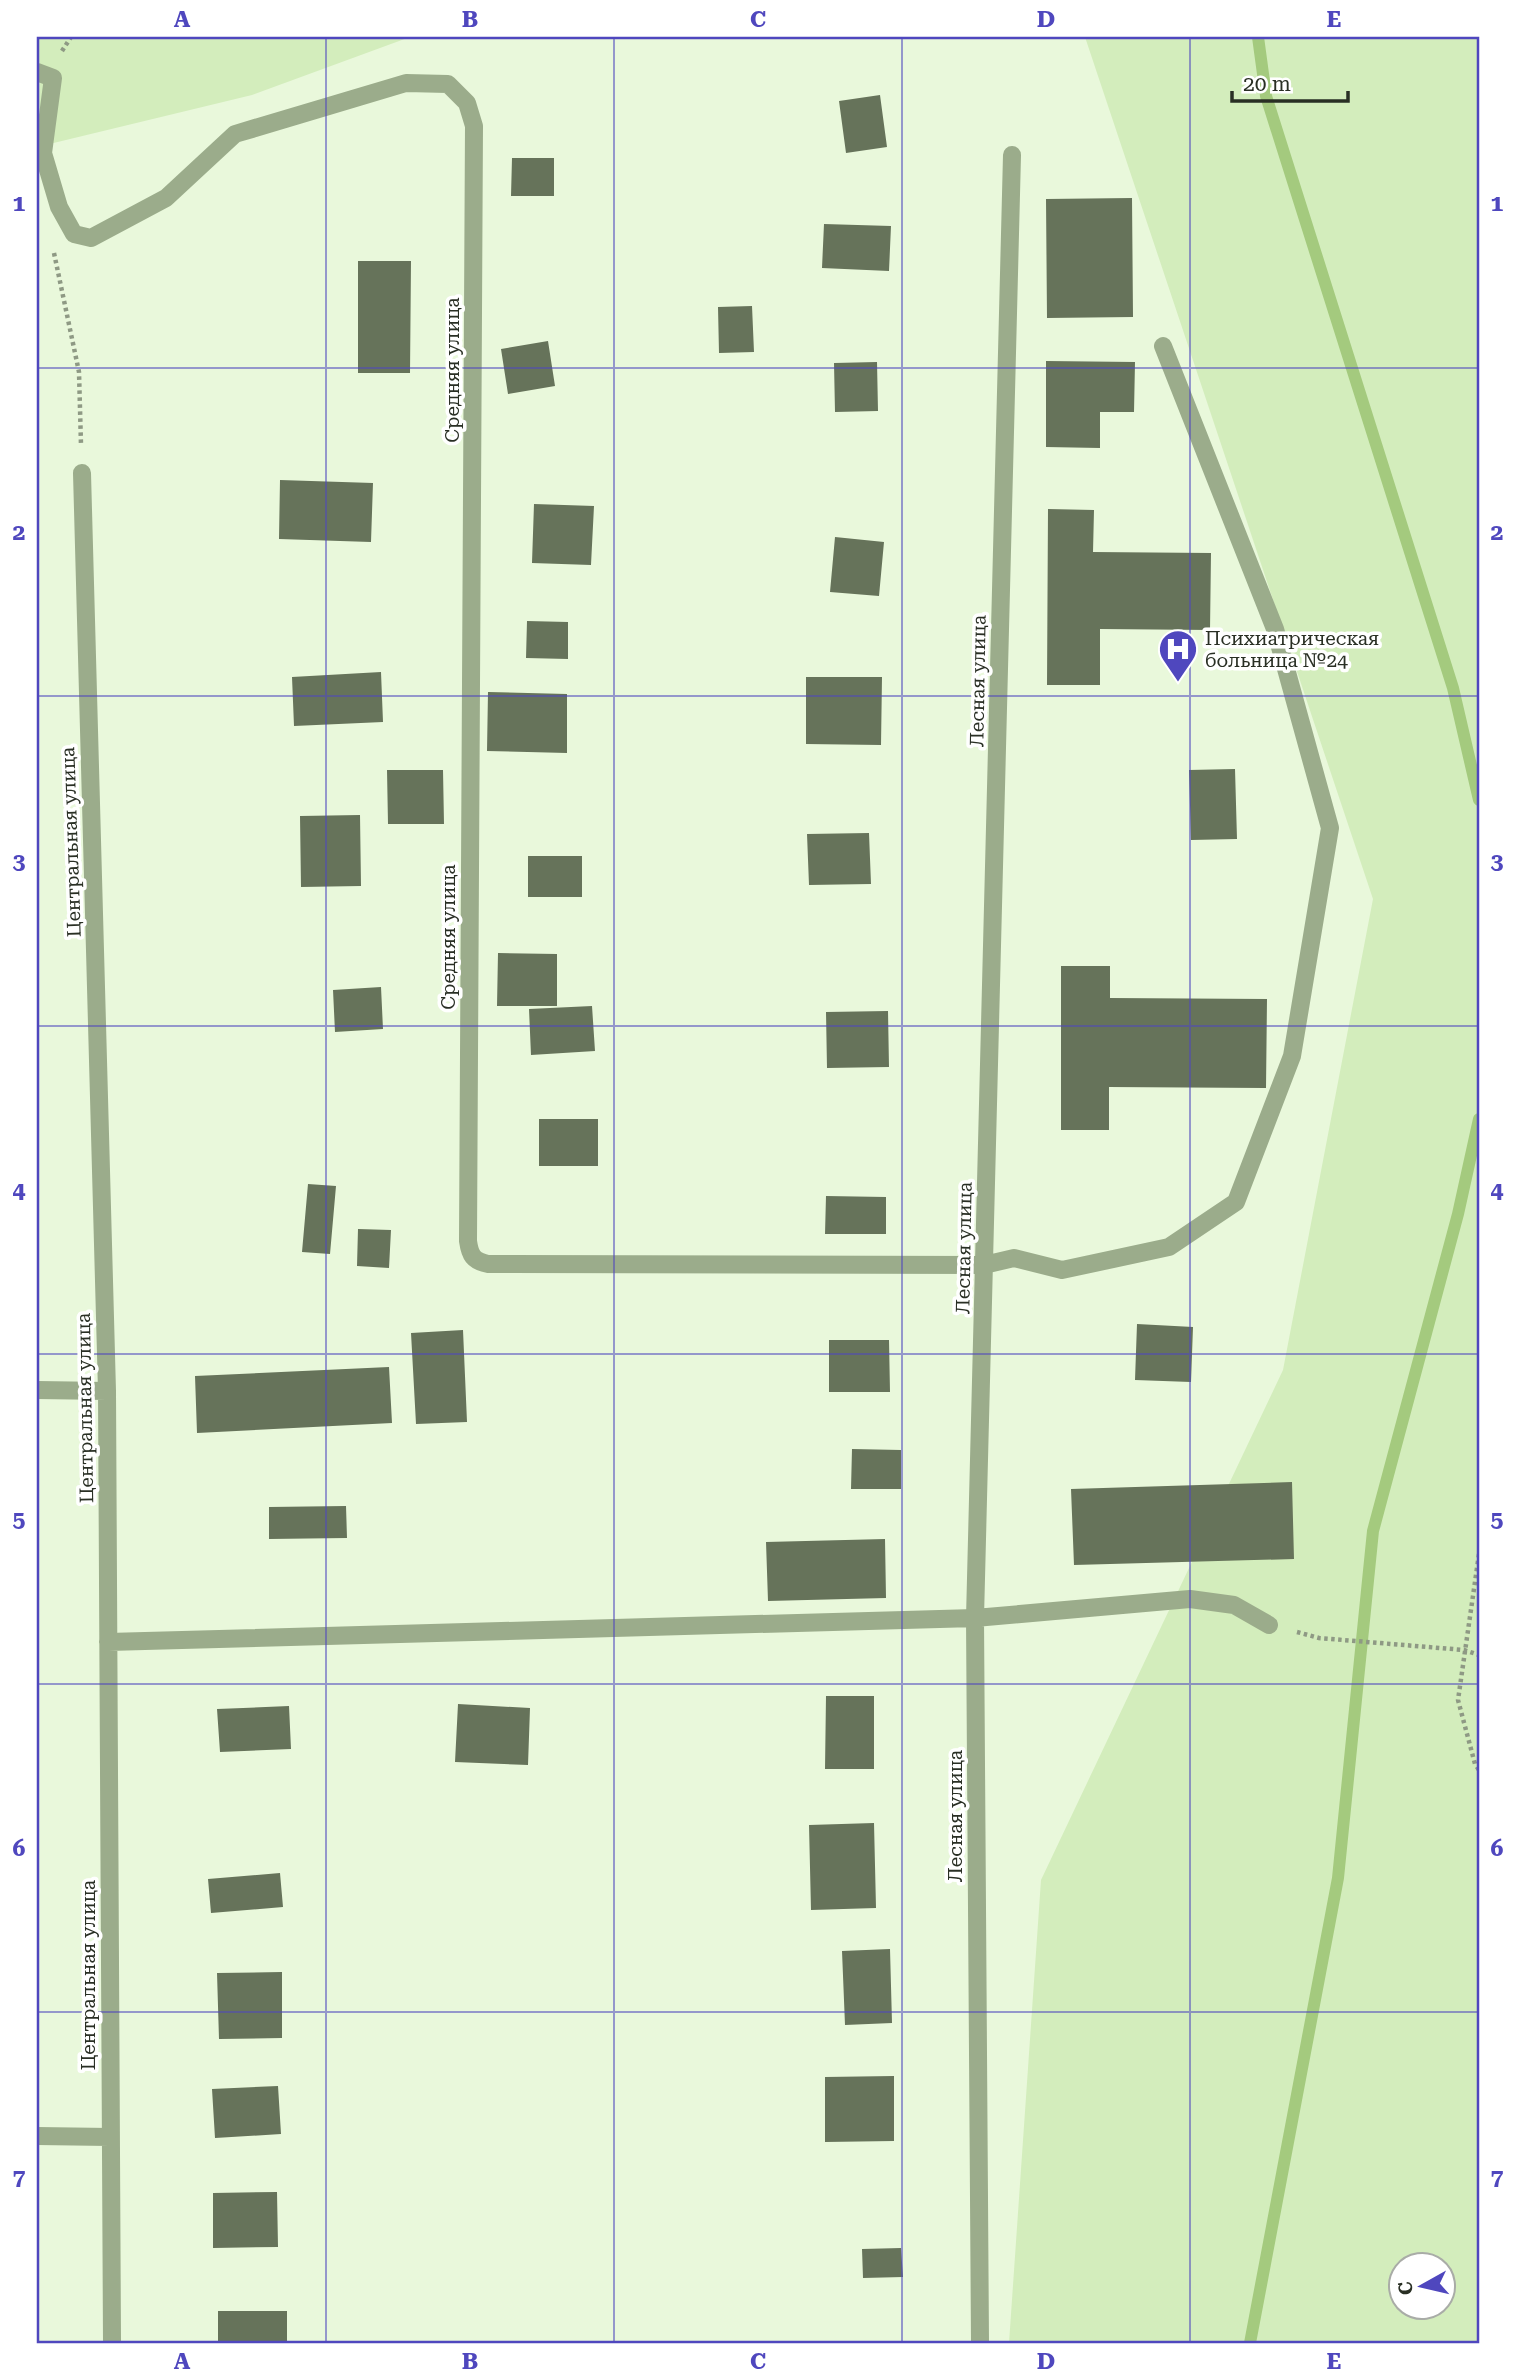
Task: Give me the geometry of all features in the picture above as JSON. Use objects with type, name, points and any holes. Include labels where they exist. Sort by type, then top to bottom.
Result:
[{"type":"street","name":"Средняя улица","points":[[37,72],[53,78],[43,153],[60,207],[74,234],[91,238],[166,198],[235,134],[407,83],[448,84],[467,103],[474,126],[468,1227],[470,1254],[476,1262],[984,1265]]},
{"type":"street","name":"Лесная улица","points":[[980,2343],[975,1618],[1012,155]]},
{"type":"street","points":[[984,1265],[1014,1258],[1062,1270],[1169,1247],[1236,1202],[1292,1056],[1330,828],[1275,629],[1163,346]]},
{"type":"street","name":"Центральная улица","points":[[82,473],[107,1391],[112,2343]]},
{"type":"street","points":[[37,1390],[107,1391]]},
{"type":"street","points":[[108,1642],[975,1618],[1190,1598],[1234,1605],[1269,1625]]},
{"type":"street","points":[[37,2136],[110,2137]]},
{"type":"path","points":[[51,240],[79,372],[82,473]]},
{"type":"path","points":[[1479,1554],[1458,1700],[1475,1764],[1479,1770]]},
{"type":"path","points":[[1318,1638],[1464,1650],[1479,1655]]},
{"type":"green space","points":[[37,37],[410,37],[252,95],[37,147]]},
{"type":"green space","points":[[1085,37],[1479,37],[1479,2343],[1009,2343],[1041,1880],[1283,1370],[1373,899]]},
{"type":"building","points":[[880,95],[887,147],[846,153],[839,101]]},
{"type":"building","points":[[512,158],[554,158],[554,196],[511,196]]},
{"type":"building","points":[[1132,198],[1133,317],[1047,318],[1046,199]]},
{"type":"building","points":[[824,224],[891,226],[889,271],[822,268]]},
{"type":"building","points":[[358,261],[411,261],[410,373],[358,373]]},
{"type":"building","points":[[752,306],[754,352],[719,353],[718,307]]},
{"type":"building","points":[[548,341],[555,386],[508,394],[501,349]]},
{"type":"building","points":[[1046,361],[1135,362],[1134,412],[1100,412],[1100,448],[1046,447]]},
{"type":"building","points":[[877,362],[878,411],[835,412],[834,363]]},
{"type":"building","points":[[280,480],[373,483],[371,542],[279,539]]},
{"type":"building","points":[[534,504],[594,506],[591,565],[532,563]]},
{"type":"building","points":[[1048,509],[1094,510],[1093,552],[1211,553],[1210,630],[1100,629],[1100,685],[1047,685]]},
{"type":"building","points":[[835,537],[884,542],[879,596],[830,592]]},
{"type":"building","points":[[527,621],[568,622],[568,659],[526,658]]},
{"type":"building","points":[[381,672],[383,722],[294,726],[292,677]]},
{"type":"building","points":[[806,677],[882,677],[881,745],[806,744]]},
{"type":"building","points":[[488,692],[567,694],[567,753],[487,751]]},
{"type":"building","points":[[1235,769],[1237,839],[1191,840],[1189,770]]},
{"type":"building","points":[[387,770],[443,770],[444,824],[388,824]]},
{"type":"building","points":[[360,815],[361,886],[301,887],[300,816]]},
{"type":"building","points":[[869,833],[871,884],[809,885],[807,834]]},
{"type":"building","points":[[528,856],[582,856],[582,897],[528,897]]},
{"type":"building","points":[[498,953],[557,954],[557,1006],[497,1006]]},
{"type":"building","points":[[1061,966],[1110,966],[1110,998],[1267,999],[1266,1088],[1109,1087],[1109,1130],[1061,1130]]},
{"type":"building","points":[[381,987],[383,1029],[335,1032],[333,990]]},
{"type":"building","points":[[592,1006],[595,1051],[531,1055],[529,1009]]},
{"type":"building","points":[[888,1011],[889,1067],[827,1068],[826,1012]]},
{"type":"building","points":[[539,1119],[598,1119],[598,1166],[539,1166]]},
{"type":"building","points":[[308,1184],[336,1186],[330,1254],[302,1252]]},
{"type":"building","points":[[826,1196],[886,1197],[886,1234],[825,1234]]},
{"type":"building","points":[[358,1229],[391,1230],[389,1268],[357,1266]]},
{"type":"building","points":[[1137,1324],[1193,1327],[1191,1382],[1135,1380]]},
{"type":"building","points":[[463,1330],[467,1422],[416,1424],[411,1333]]},
{"type":"building","points":[[829,1340],[889,1340],[890,1392],[829,1392]]},
{"type":"building","points":[[389,1367],[392,1423],[197,1433],[195,1376]]},
{"type":"building","points":[[852,1449],[901,1450],[901,1489],[851,1489]]},
{"type":"building","points":[[1292,1482],[1294,1559],[1074,1565],[1071,1489]]},
{"type":"building","points":[[346,1506],[347,1538],[269,1539],[269,1507]]},
{"type":"building","points":[[885,1539],[886,1598],[768,1601],[766,1542]]},
{"type":"building","points":[[826,1696],[874,1696],[874,1769],[825,1769]]},
{"type":"building","points":[[458,1704],[530,1708],[528,1765],[455,1762]]},
{"type":"building","points":[[289,1706],[291,1749],[220,1752],[217,1709]]},
{"type":"building","points":[[874,1823],[876,1908],[811,1910],[809,1825]]},
{"type":"building","points":[[280,1873],[283,1907],[211,1913],[208,1879]]},
{"type":"building","points":[[890,1949],[892,2023],[845,2025],[842,1951]]},
{"type":"building","points":[[282,1972],[282,2038],[219,2039],[217,1973]]},
{"type":"building","points":[[894,2076],[894,2141],[825,2142],[825,2077]]},
{"type":"building","points":[[278,2086],[281,2134],[215,2138],[212,2089]]},
{"type":"building","points":[[277,2192],[278,2247],[213,2248],[213,2193]]},
{"type":"building","points":[[901,2248],[903,2277],[863,2278],[862,2249]]},
{"type":"building","points":[[218,2311],[287,2311],[287,2343],[218,2343]]},
{"type":"waterway","points":[[1258,37],[1266,96],[1453,688],[1479,800]]},
{"type":"waterway","points":[[1250,2343],[1338,1878],[1373,1531],[1458,1214],[1479,1119]]},
{"type":"place","name":"Психиатрическая больница №24","points":[[1178,683]]}]
